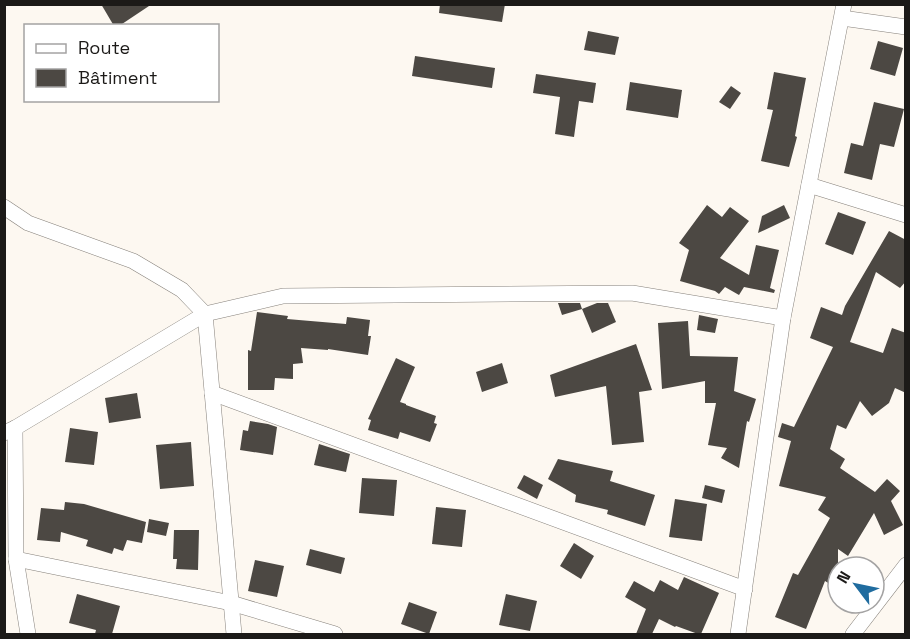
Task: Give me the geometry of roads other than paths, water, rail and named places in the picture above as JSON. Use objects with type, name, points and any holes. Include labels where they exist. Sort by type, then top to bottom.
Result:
[{"type":"street","points":[[738,634],[783,318],[843,11],[906,27]]},
{"type":"street","points":[[809,185],[906,215]]},
{"type":"street","points":[[4,207],[28,223],[133,261],[182,290],[205,314],[234,634]]},
{"type":"street","points":[[28,634],[16,559],[10,430],[205,314],[283,296],[632,293],[783,318]]},
{"type":"street","points":[[212,393],[745,589]]},
{"type":"street","points":[[16,559],[231,603],[334,634]]},
{"type":"street","points":[[853,634],[906,565]]}]
